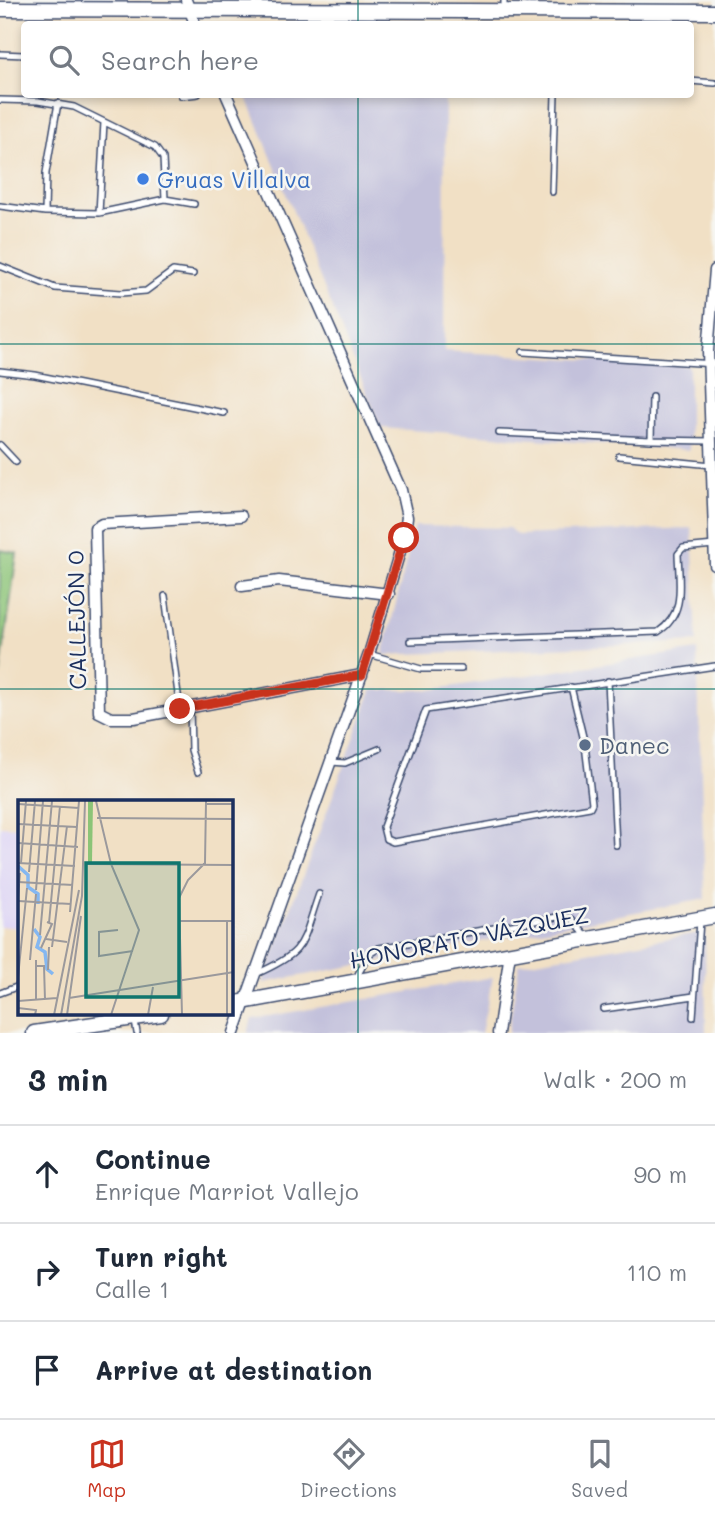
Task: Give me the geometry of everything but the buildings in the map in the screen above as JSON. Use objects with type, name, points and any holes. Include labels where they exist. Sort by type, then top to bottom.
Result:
[{"type":"street","points":[[0,9],[188,5],[426,18],[504,5],[556,18],[635,18],[715,12]]},
{"type":"street","points":[[228,98],[401,490],[407,517],[389,594],[362,675],[256,974],[238,1003],[234,1033]]},
{"type":"street","points":[[715,270],[712,364],[715,565]]},
{"type":"street","name":"CALLEJÓN 0","points":[[185,708],[134,718],[111,718],[99,712],[95,528],[102,524],[241,516]]},
{"type":"street","points":[[242,586],[279,581],[389,594]]},
{"type":"street","points":[[185,708],[362,675]]},
{"type":"street","name":"HONORATO VÁZQUEZ","points":[[238,1003],[708,917]]},
{"type":"street","points":[[498,1033],[510,953]]},
{"type":"street","points":[[34,1033],[144,1016]]},
{"type":"lane","points":[[0,54],[21,55]]},
{"type":"lane","points":[[694,82],[715,83]]},
{"type":"lane","points":[[552,192],[555,98]]},
{"type":"lane","points":[[0,100],[58,103],[74,107],[155,147],[163,158],[165,200]]},
{"type":"lane","points":[[45,212],[46,173],[58,103]]},
{"type":"lane","points":[[99,213],[104,122]]},
{"type":"lane","points":[[0,206],[45,212],[99,213],[165,200],[194,204]]},
{"type":"lane","points":[[0,266],[55,288],[121,293],[146,291],[173,271],[193,274]]},
{"type":"lane","points":[[523,352],[712,364]]},
{"type":"lane","points":[[0,371],[35,375],[224,413]]},
{"type":"lane","points":[[651,440],[652,397]]},
{"type":"lane","points":[[499,433],[712,445]]},
{"type":"lane","points":[[0,445],[16,462]]},
{"type":"lane","points":[[619,456],[712,464]]},
{"type":"lane","points":[[410,641],[658,632],[669,624],[679,608],[678,554],[687,546],[714,545]]},
{"type":"lane","points":[[165,596],[191,750],[198,772]]},
{"type":"lane","points":[[369,654],[421,669],[461,669]]},
{"type":"lane","points":[[571,687],[586,745],[592,803],[590,807],[393,842],[386,839],[383,827],[426,710],[608,681],[715,666]]},
{"type":"lane","points":[[608,681],[616,845]]},
{"type":"lane","points":[[331,762],[357,759],[379,749]]},
{"type":"lane","points":[[256,974],[298,951],[319,894]]},
{"type":"lane","points":[[354,982],[369,954],[379,948],[563,916],[572,919],[587,938]]},
{"type":"lane","points":[[693,1017],[695,949],[708,917]]},
{"type":"lane","points":[[0,993],[18,986]]},
{"type":"lane","points":[[604,1009],[694,996]]},
{"type":"lane","points":[[135,1017],[137,1033]]},
{"type":"shaded area","points":[[247,98],[445,98],[444,351],[689,366],[689,450],[381,428]]},
{"type":"shaded area","points":[[415,526],[509,528],[517,535],[692,528],[697,642],[383,655]]},
{"type":"shaded area","points":[[697,650],[705,899],[263,983],[372,690],[429,690]]},
{"type":"shaded area","points":[[0,826],[18,827],[18,928],[0,926]]},
{"type":"shaded area","points":[[705,932],[706,1033],[508,1033],[519,964]]},
{"type":"shaded area","points":[[493,977],[481,1033],[248,1033],[252,1019]]},
{"type":"green space","points":[[0,550],[17,553],[0,675]]},
{"type":"place","name":"Gruas Villalva","points":[[143,179]]},
{"type":"place","name":"Danec","points":[[585,745]]},
{"type":"route","points":[[180,709],[362,675],[404,538]]}]
